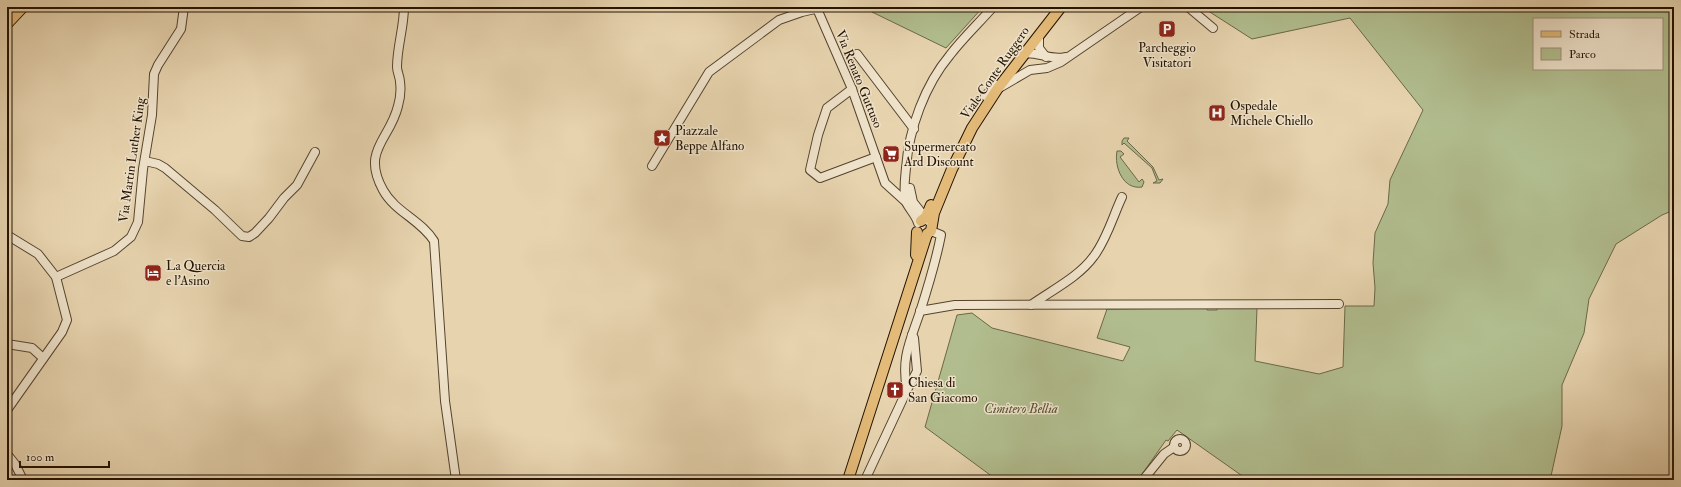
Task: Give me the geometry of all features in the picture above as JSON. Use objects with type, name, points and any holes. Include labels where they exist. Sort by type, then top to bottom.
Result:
[{"type":"main road","points":[[7,24],[23,7]]},
{"type":"main road","name":"Viale Conte Ruggero","points":[[925,226],[961,134],[985,96],[1053,7]]},
{"type":"main road","name":"Viale Conte Ruggero","points":[[925,226],[934,213],[952,169],[972,128],[998,88],[1060,7]]},
{"type":"main road","points":[[848,480],[908,294],[925,226]]},
{"type":"street","name":"Via Martin Luther King","points":[[56,277],[114,251],[131,237],[138,222],[152,115],[154,74],[158,65],[181,29],[184,7]]},
{"type":"street","points":[[404,7],[404,23],[397,68],[401,83],[399,106],[393,122],[381,139],[375,155],[374,170],[383,190],[393,204],[429,233],[434,241],[444,395],[456,480]]},
{"type":"street","points":[[789,7],[790,16]]},
{"type":"street","points":[[906,202],[905,185],[907,156],[926,92],[937,72],[950,54],[993,7]]},
{"type":"street","points":[[1038,68],[1031,65],[1025,59],[1025,48],[1056,7]]},
{"type":"street","points":[[998,88],[1022,73],[1038,68],[1054,66],[1141,7]]},
{"type":"street","points":[[1188,7],[1213,28]]},
{"type":"street","name":"Via Renato Guttuso","points":[[652,166],[709,72],[779,20],[812,9],[818,11],[852,89],[885,183],[906,202],[925,226]]},
{"type":"street","points":[[1039,35],[1039,48],[1046,57]]},
{"type":"street","points":[[985,96],[997,84],[1020,54],[1024,53],[1056,59],[1073,54]]},
{"type":"street","points":[[857,54],[914,129]]},
{"type":"street","points":[[852,89],[827,108],[818,135],[810,170],[820,178],[876,157]]},
{"type":"street","points":[[145,161],[158,164],[165,168],[215,210],[242,236],[249,237],[255,233],[269,218],[297,184],[315,152]]},
{"type":"street","points":[[906,166],[911,196],[925,226],[941,235],[920,311],[907,348],[904,366],[907,390]]},
{"type":"street","points":[[1031,305],[1074,275],[1089,262],[1101,243],[1122,197]]},
{"type":"street","points":[[7,235],[38,254],[56,277],[67,322],[62,332],[7,410]]},
{"type":"street","points":[[920,311],[955,305],[1339,304]]},
{"type":"street","points":[[865,480],[917,371],[914,338],[912,335]]},
{"type":"street","points":[[7,344],[32,348],[43,358]]},
{"type":"street","points":[[1143,480],[1164,454],[1174,447]]},
{"type":"street","points":[[7,454],[15,464],[22,478]]},
{"type":"street","points":[[7,463],[22,478]]},
{"type":"green space","points":[[866,7],[983,7],[946,48],[872,12]]},
{"type":"green space","name":"Cimitero Bellia","points":[[1202,7],[1674,7],[1674,210],[1662,215],[1616,244],[1589,299],[1584,333],[1562,385],[1562,426],[1551,476],[1545,480],[1248,480],[1177,430],[1168,441],[1166,440],[1138,480],[997,480],[925,427],[957,315],[972,313],[992,328],[1123,361],[1130,347],[1097,338],[1107,309],[1206,308],[1207,310],[1217,310],[1218,308],[1257,308],[1255,361],[1319,374],[1343,367],[1345,306],[1374,306],[1375,288],[1373,263],[1375,233],[1388,204],[1390,180],[1423,110],[1350,18],[1252,39]]},
{"type":"green space","points":[[1124,138],[1129,138],[1127,141],[1153,167],[1159,180],[1163,179],[1160,183],[1153,183],[1157,181],[1152,168],[1124,143],[1122,145]]},
{"type":"green space","points":[[1117,151],[1121,151],[1124,154],[1120,157],[1139,182],[1142,179],[1144,182],[1142,187],[1130,185],[1121,176],[1117,164]]},
{"type":"place","name":"Parcheggio Visitatori","points":[[1167,29]]},
{"type":"place","name":"Ospedale Michele Chiello","points":[[1217,113]]},
{"type":"place","name":"Piazzale Beppe Alfano","points":[[662,138]]},
{"type":"place","name":"Supermercato Ard Discount","points":[[891,154]]},
{"type":"place","name":"La Quercia e l'Asino","points":[[153,273]]},
{"type":"place","name":"Chiesa di San Giacomo","points":[[895,390]]}]
